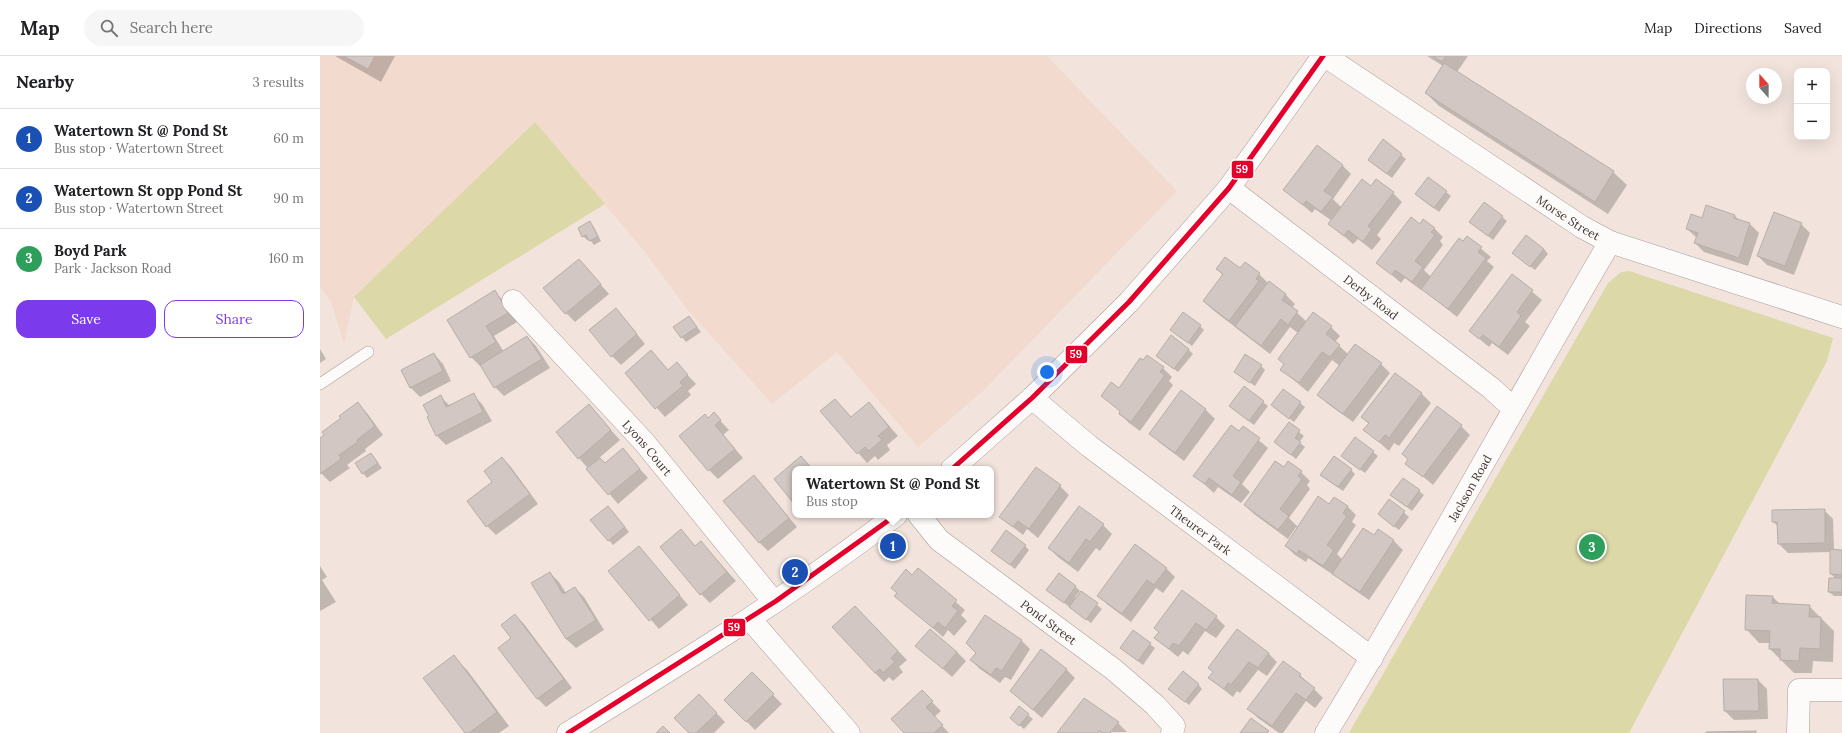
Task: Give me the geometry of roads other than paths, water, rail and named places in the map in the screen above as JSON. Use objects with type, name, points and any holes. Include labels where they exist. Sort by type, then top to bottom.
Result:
[{"type":"street","points":[[955,466],[1032,398],[1129,302],[1229,188],[1324,56]]},
{"type":"street","name":"Morse Street","points":[[1324,56],[1582,227],[1610,242],[1842,316]]},
{"type":"street","name":"Derby Road","points":[[1229,188],[1491,388],[1513,408]]},
{"type":"street","name":"Jackson Road","points":[[1326,733],[1372,658],[1513,408],[1610,242]]},
{"type":"street","name":"Lyons Court","points":[[513,301],[644,442],[774,602]]},
{"type":"street","name":"Theurer Park","points":[[1032,398],[1089,446],[1372,658]]},
{"type":"street","points":[[568,733],[750,619],[892,518]]},
{"type":"street","name":"Pond Street","points":[[921,518],[939,540],[1113,669],[1146,697],[1174,726],[1172,733]]},
{"type":"street","points":[[750,619],[849,733]]},
{"type":"street","points":[[1798,733],[1799,690],[1842,690]]},
{"type":"lane","points":[[320,384],[368,352]]},
{"type":"place","name":"Watertown St @ Pond St","points":[[893,546]]},
{"type":"place","name":"Boyd Park","points":[[1592,547]]},
{"type":"place","name":"Watertown St opp Pond St","points":[[795,572]]}]
